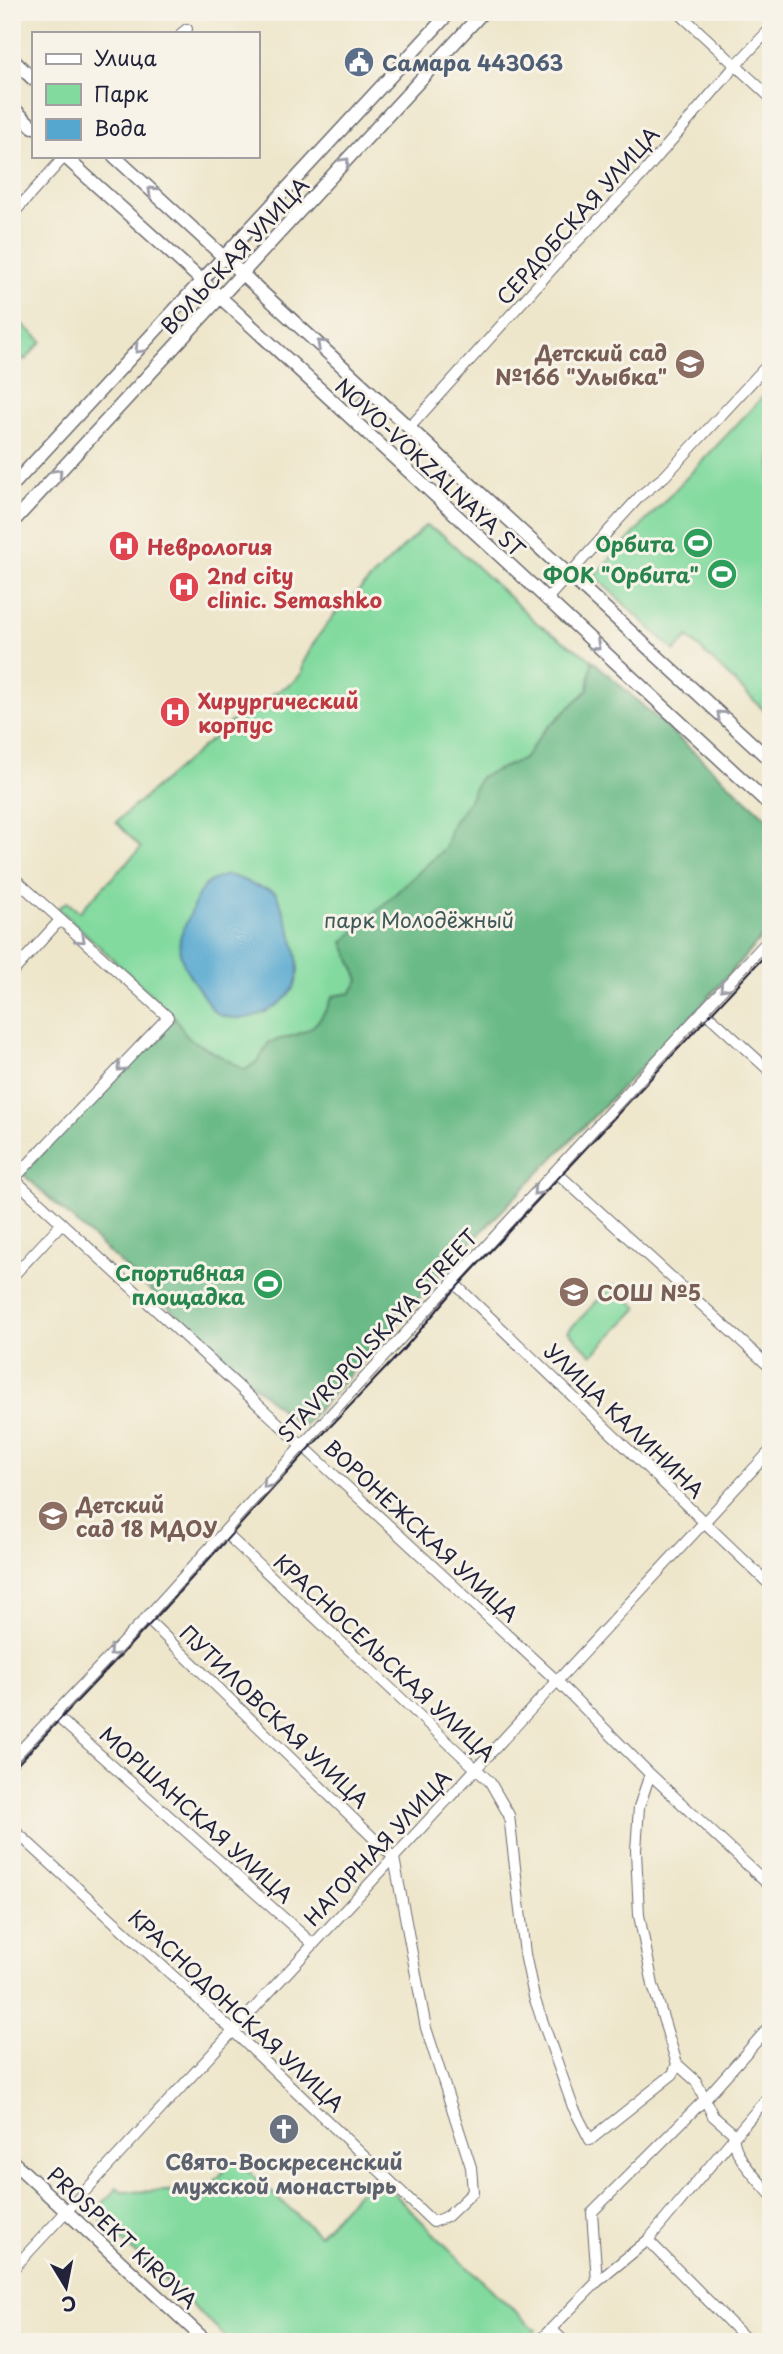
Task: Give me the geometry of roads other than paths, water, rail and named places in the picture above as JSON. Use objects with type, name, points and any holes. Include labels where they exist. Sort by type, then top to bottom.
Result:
[{"type":"main road","name":"ВОЛЬСКАЯ УЛИЦА","points":[[12,486],[450,12]]},
{"type":"main road","name":"ВОЛЬСКАЯ УЛИЦА","points":[[12,523],[483,12]]},
{"type":"main road","points":[[12,59],[32,78]]},
{"type":"main road","points":[[12,107],[32,126]]},
{"type":"main road","name":"NOVO-VOKZALNAYA ST","points":[[66,158],[221,297],[771,806]]},
{"type":"main road","name":"NOVO-VOKZALNAYA ST","points":[[116,158],[771,761]]},
{"type":"main road","name":"PROSPEKT KIROVA","points":[[12,2161],[207,2342]]},
{"type":"street","points":[[677,12],[771,98]]},
{"type":"street","name":"СЕРДОБСКАЯ УЛИЦА","points":[[410,427],[570,250],[641,176],[771,28]]},
{"type":"street","points":[[12,215],[62,158]]},
{"type":"street","points":[[546,600],[641,495],[665,476],[771,361]]},
{"type":"street","points":[[349,417],[372,392]]},
{"type":"street","points":[[12,876],[168,1017],[13,1179]]},
{"type":"street","points":[[12,973],[60,920]]},
{"type":"street","name":"STAVROPOLSKAYA STREET","points":[[12,1759],[146,1618],[771,937]]},
{"type":"street","points":[[703,1010],[771,1072]]},
{"type":"street","points":[[555,1171],[771,1368]]},
{"type":"street","name":"ВОРОНЕЖСКАЯ УЛИЦА","points":[[13,1179],[557,1681],[649,1774],[771,1886]]},
{"type":"street","points":[[12,1277],[62,1223]]},
{"type":"street","name":"УЛИЦА КАЛИНИНА","points":[[453,1282],[771,1586]]},
{"type":"street","name":"НАГОРНАЯ УЛИЦА","points":[[12,2270],[771,1450]]},
{"type":"street","name":"КРАСНОСЕЛЬСКАЯ УЛИЦА","points":[[224,1532],[490,1782],[509,1815],[525,1954],[534,1997],[573,2107],[590,2140],[673,2074],[677,2064]]},
{"type":"street","name":"ПУТИЛОВСКАЯ УЛИЦА","points":[[146,1618],[394,1858]]},
{"type":"street","name":"МОРШАНСКАЯ УЛИЦА","points":[[54,1714],[313,1944]]},
{"type":"street","points":[[649,1774],[639,1807],[636,1850],[639,1915],[653,1985],[677,2064],[696,2081],[713,2116],[733,2133],[732,2142],[740,2157],[771,2195]]},
{"type":"street","name":"КРАСНОДОНСКАЯ УЛИЦА","points":[[12,1828],[233,2031],[433,2222],[448,2216],[473,2192],[471,2167],[426,2028],[394,1858]]},
{"type":"street","points":[[597,2282],[592,2212],[705,2099],[771,2025]]},
{"type":"street","points":[[538,2342],[597,2282],[648,2240],[771,2093]]},
{"type":"street","points":[[648,2240],[749,2342]]},
{"type":"street","points":[[551,2329],[565,2342]]},
{"type":"water","points":[[227,875],[276,893],[296,950],[296,982],[289,994],[279,1004],[252,1017],[224,1016],[212,1010],[188,973],[181,956],[181,936],[199,894],[206,884]]},
{"type":"tram line","points":[[12,1770],[151,1623],[402,1351],[458,1286],[771,949]]},
{"type":"place","name":"Самара 443063","points":[[359,62]]},
{"type":"place","name":"Детский сад №166 \"Улыбка\"","points":[[690,364]]},
{"type":"place","name":"Орбита","points":[[698,543]]},
{"type":"place","name":"Неврология","points":[[124,546]]},
{"type":"place","name":"ФОК \"Орбита\"","points":[[722,574]]},
{"type":"place","name":"2nd city clinic. Semashko","points":[[184,587]]},
{"type":"place","name":"Хирургический корпус","points":[[175,712]]},
{"type":"place","name":"Спортивная площадка","points":[[268,1284]]},
{"type":"place","name":"СОШ №5","points":[[574,1292]]},
{"type":"place","name":"Детский сад 18 МДОУ","points":[[53,1516]]},
{"type":"place","name":"Свято-Воскресенский мужской монастырь","points":[[284,2129]]},
{"type":"park label","name":"парк Молодёжный","points":[[419,919]]}]
